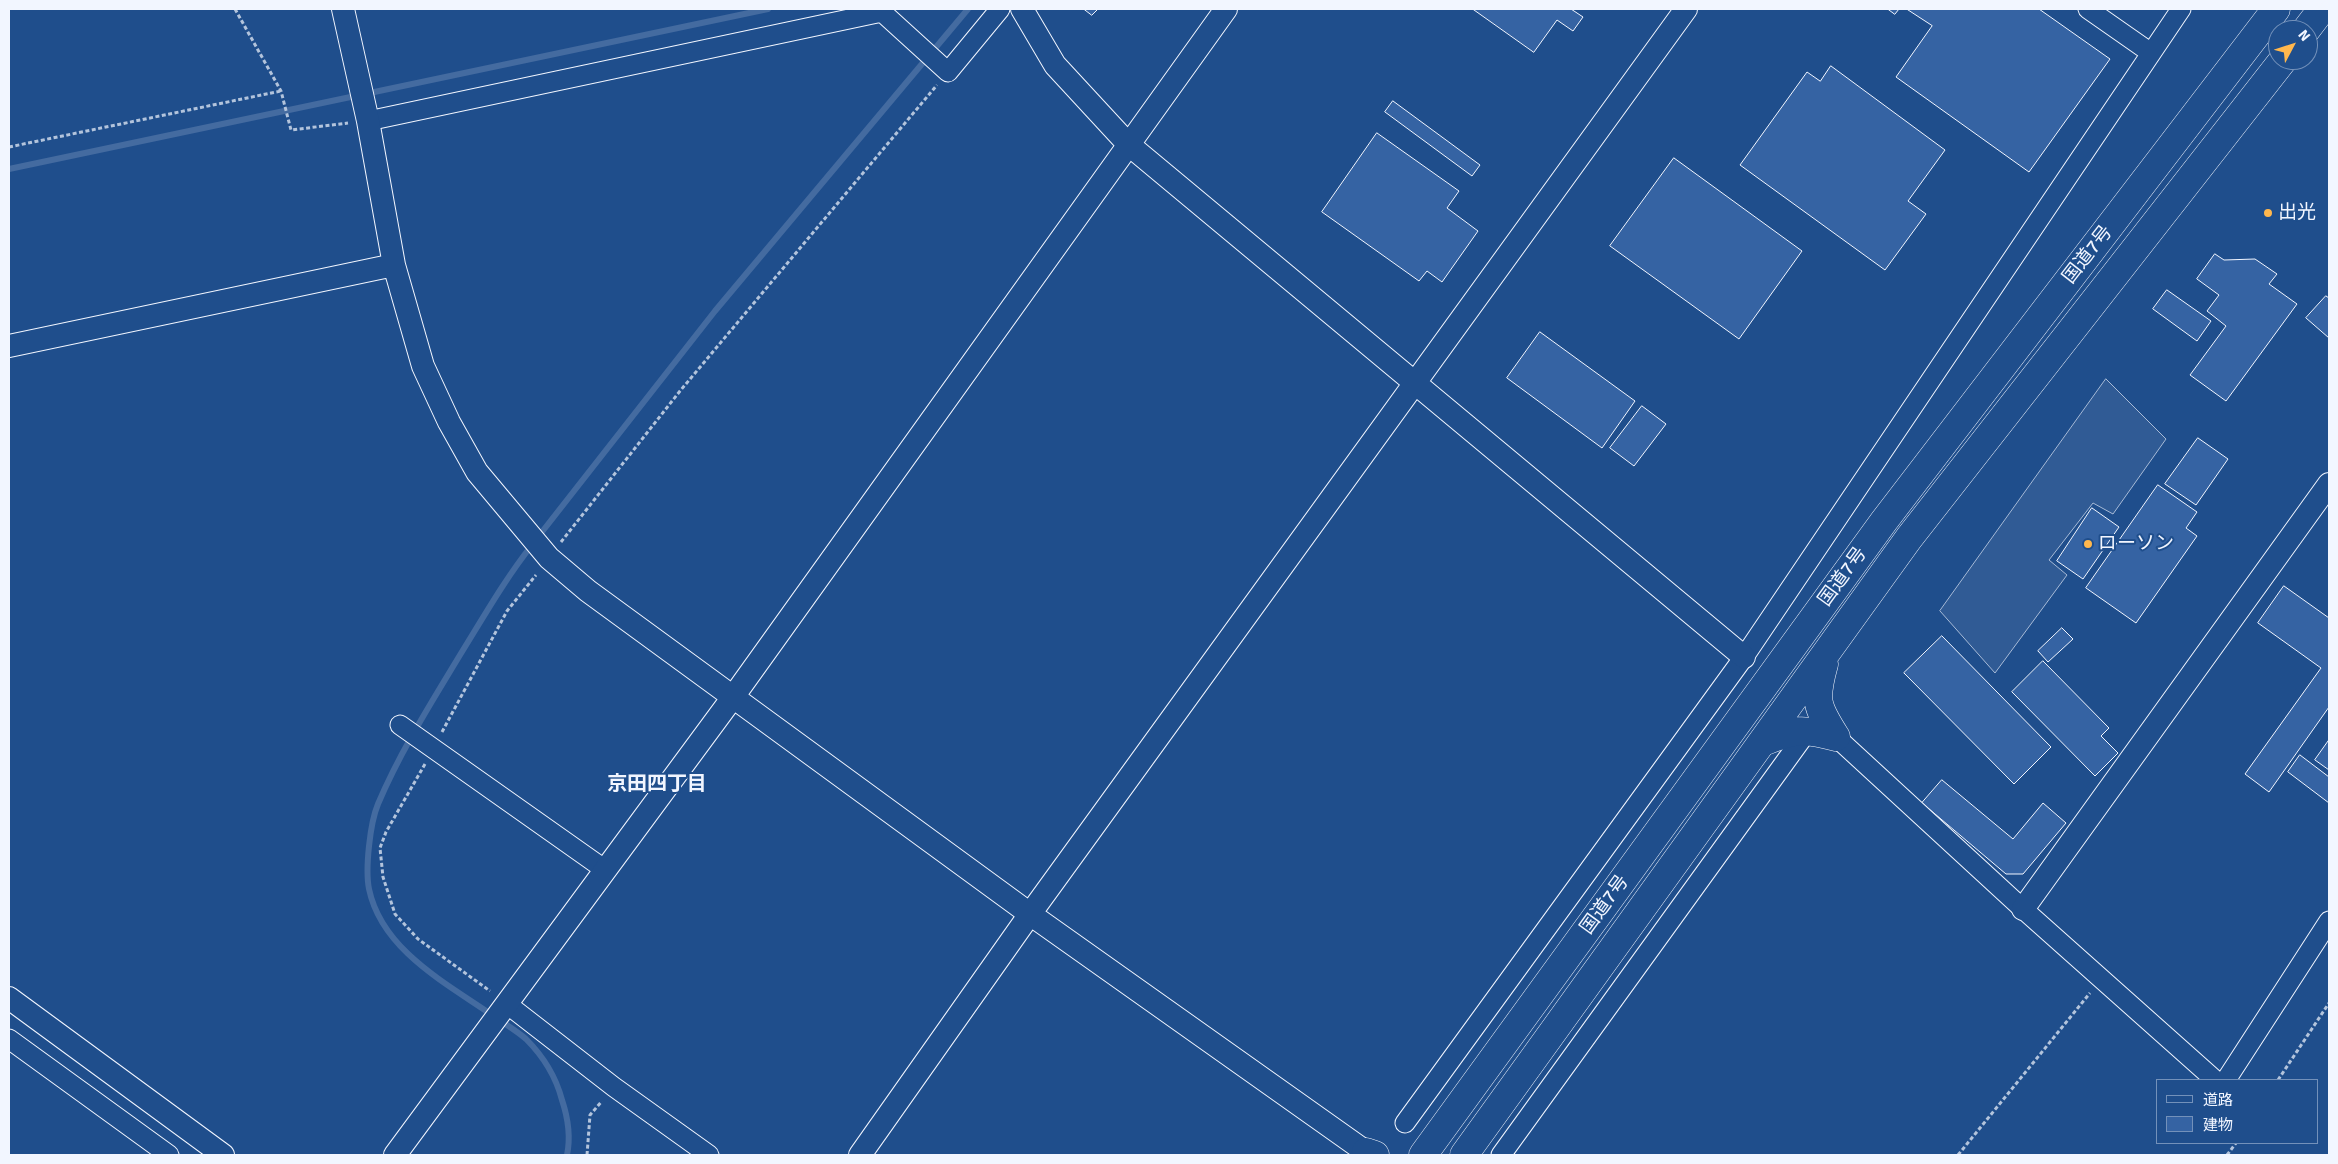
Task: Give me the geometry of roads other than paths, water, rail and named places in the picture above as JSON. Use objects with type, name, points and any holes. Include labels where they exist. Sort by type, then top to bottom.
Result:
[{"type":"highway","name":"国道7号","points":[[1423,1151],[1884,521],[2276,9]]},
{"type":"highway","points":[[2314,20],[2322,9]]},
{"type":"highway","name":"国道7号","points":[[1464,1155],[1826,656],[1909,538],[2275,70]]},
{"type":"highway","points":[[1826,656],[1817,691],[1820,712],[1836,737]]},
{"type":"highway","points":[[1763,742],[1787,732],[1809,729],[1836,737]]},
{"type":"street","points":[[343,9],[364,103],[394,265],[423,366],[449,422],[477,472],[549,558],[588,591],[1030,914],[1369,1154]]},
{"type":"street","points":[[364,103],[882,12],[948,72],[1000,9]]},
{"type":"street","points":[[1022,9],[1055,65],[1128,144],[1744,657]]},
{"type":"street","points":[[395,1155],[604,869],[733,697],[1226,9]]},
{"type":"street","points":[[860,1155],[1030,914],[1686,9]]},
{"type":"street","points":[[2088,9],[2151,53]]},
{"type":"street","points":[[1405,1123],[1744,657],[2181,9]]},
{"type":"street","points":[[9,346],[394,265]]},
{"type":"street","points":[[2023,909],[2329,484]]},
{"type":"street","points":[[400,725],[604,869]]},
{"type":"street","points":[[1501,1155],[1809,729]]},
{"type":"street","points":[[1836,737],[2023,909],[2215,1079]]},
{"type":"street","points":[[2227,1079],[2329,921]]},
{"type":"street","points":[[9,998],[223,1155]]},
{"type":"street","points":[[507,1004],[614,1086],[709,1155]]},
{"type":"street","points":[[9,1039],[167,1155]]},
{"type":"waterway","points":[[9,169],[768,9]]},
{"type":"waterway","points":[[538,537],[715,311],[968,9]]},
{"type":"waterway","points":[[532,545],[503,585],[416,728],[396,766],[375,812],[368,858],[368,880],[376,911],[388,931],[402,948],[438,978],[522,1036],[543,1060],[556,1083],[566,1114],[569,1134],[567,1155]]},
{"type":"place","name":"出光","points":[[2268,213]]},
{"type":"place","name":"ローソン","points":[[2088,544]]},
{"type":"district","name":"京田四丁目","points":[[657,785]]}]
